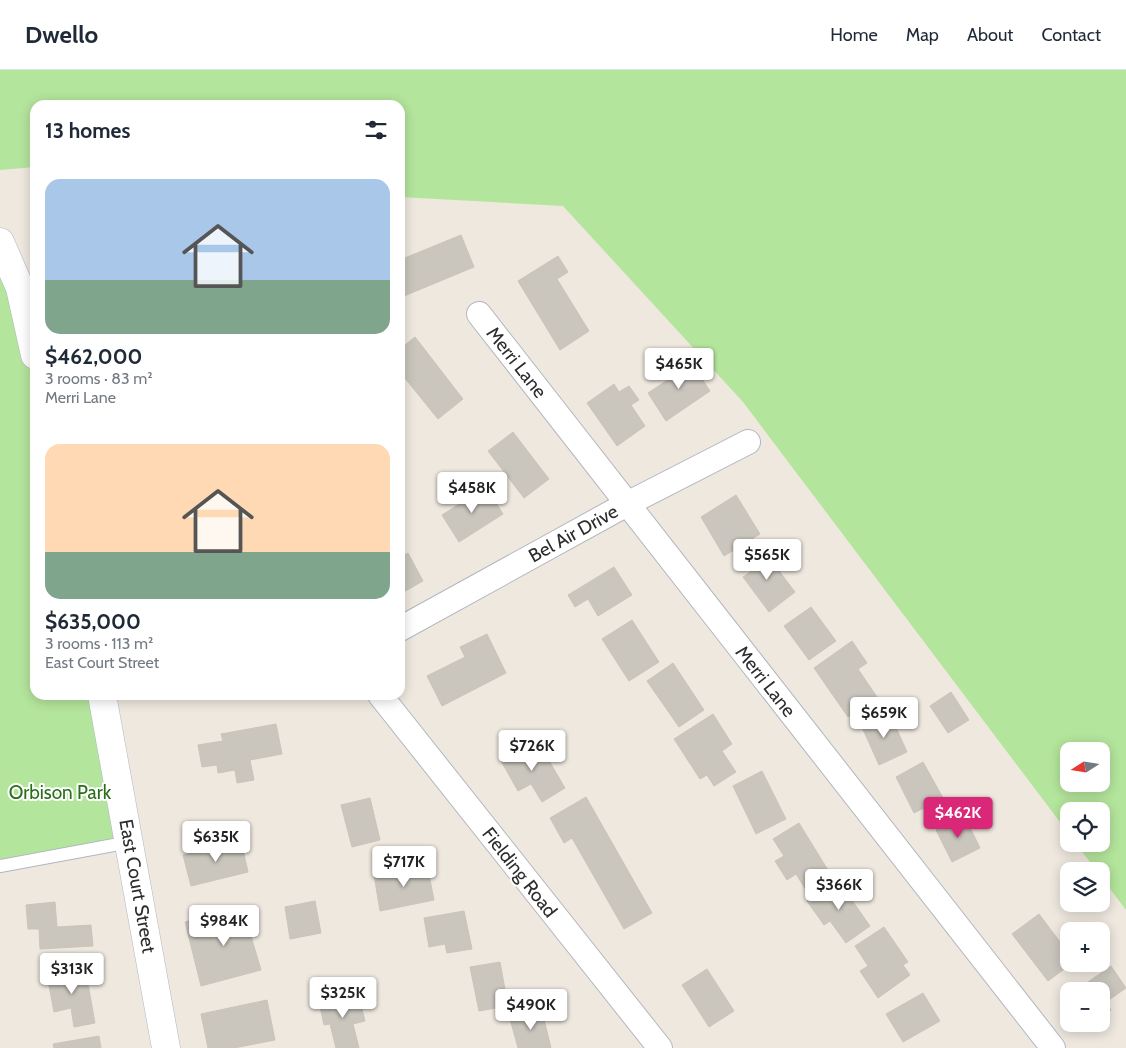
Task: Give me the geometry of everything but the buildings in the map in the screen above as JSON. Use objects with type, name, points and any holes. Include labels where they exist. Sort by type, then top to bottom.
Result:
[{"type":"main road","points":[[0,242],[20,288],[30,333]]},
{"type":"main road","name":"East Court Street","points":[[103,700],[166,1048]]},
{"type":"street","name":"Merri Lane","points":[[479,314],[1054,1048]]},
{"type":"street","name":"Bel Air Drive","points":[[405,626],[626,504],[748,442]]},
{"type":"street","name":"Fielding Road","points":[[384,700],[660,1048]]},
{"type":"lane","points":[[0,866],[130,842]]},
{"type":"green space","points":[[0,70],[1126,70],[1126,910],[1110,889],[1110,862],[1090,862],[1082,852],[1110,852],[1110,802],[1060,802],[1060,822],[743,402],[563,206],[405,197],[405,100],[30,100],[30,167],[0,170]]},
{"type":"green space","name":"Orbison Park","points":[[0,242],[30,339],[30,700],[103,700],[130,842],[0,866]]}]
